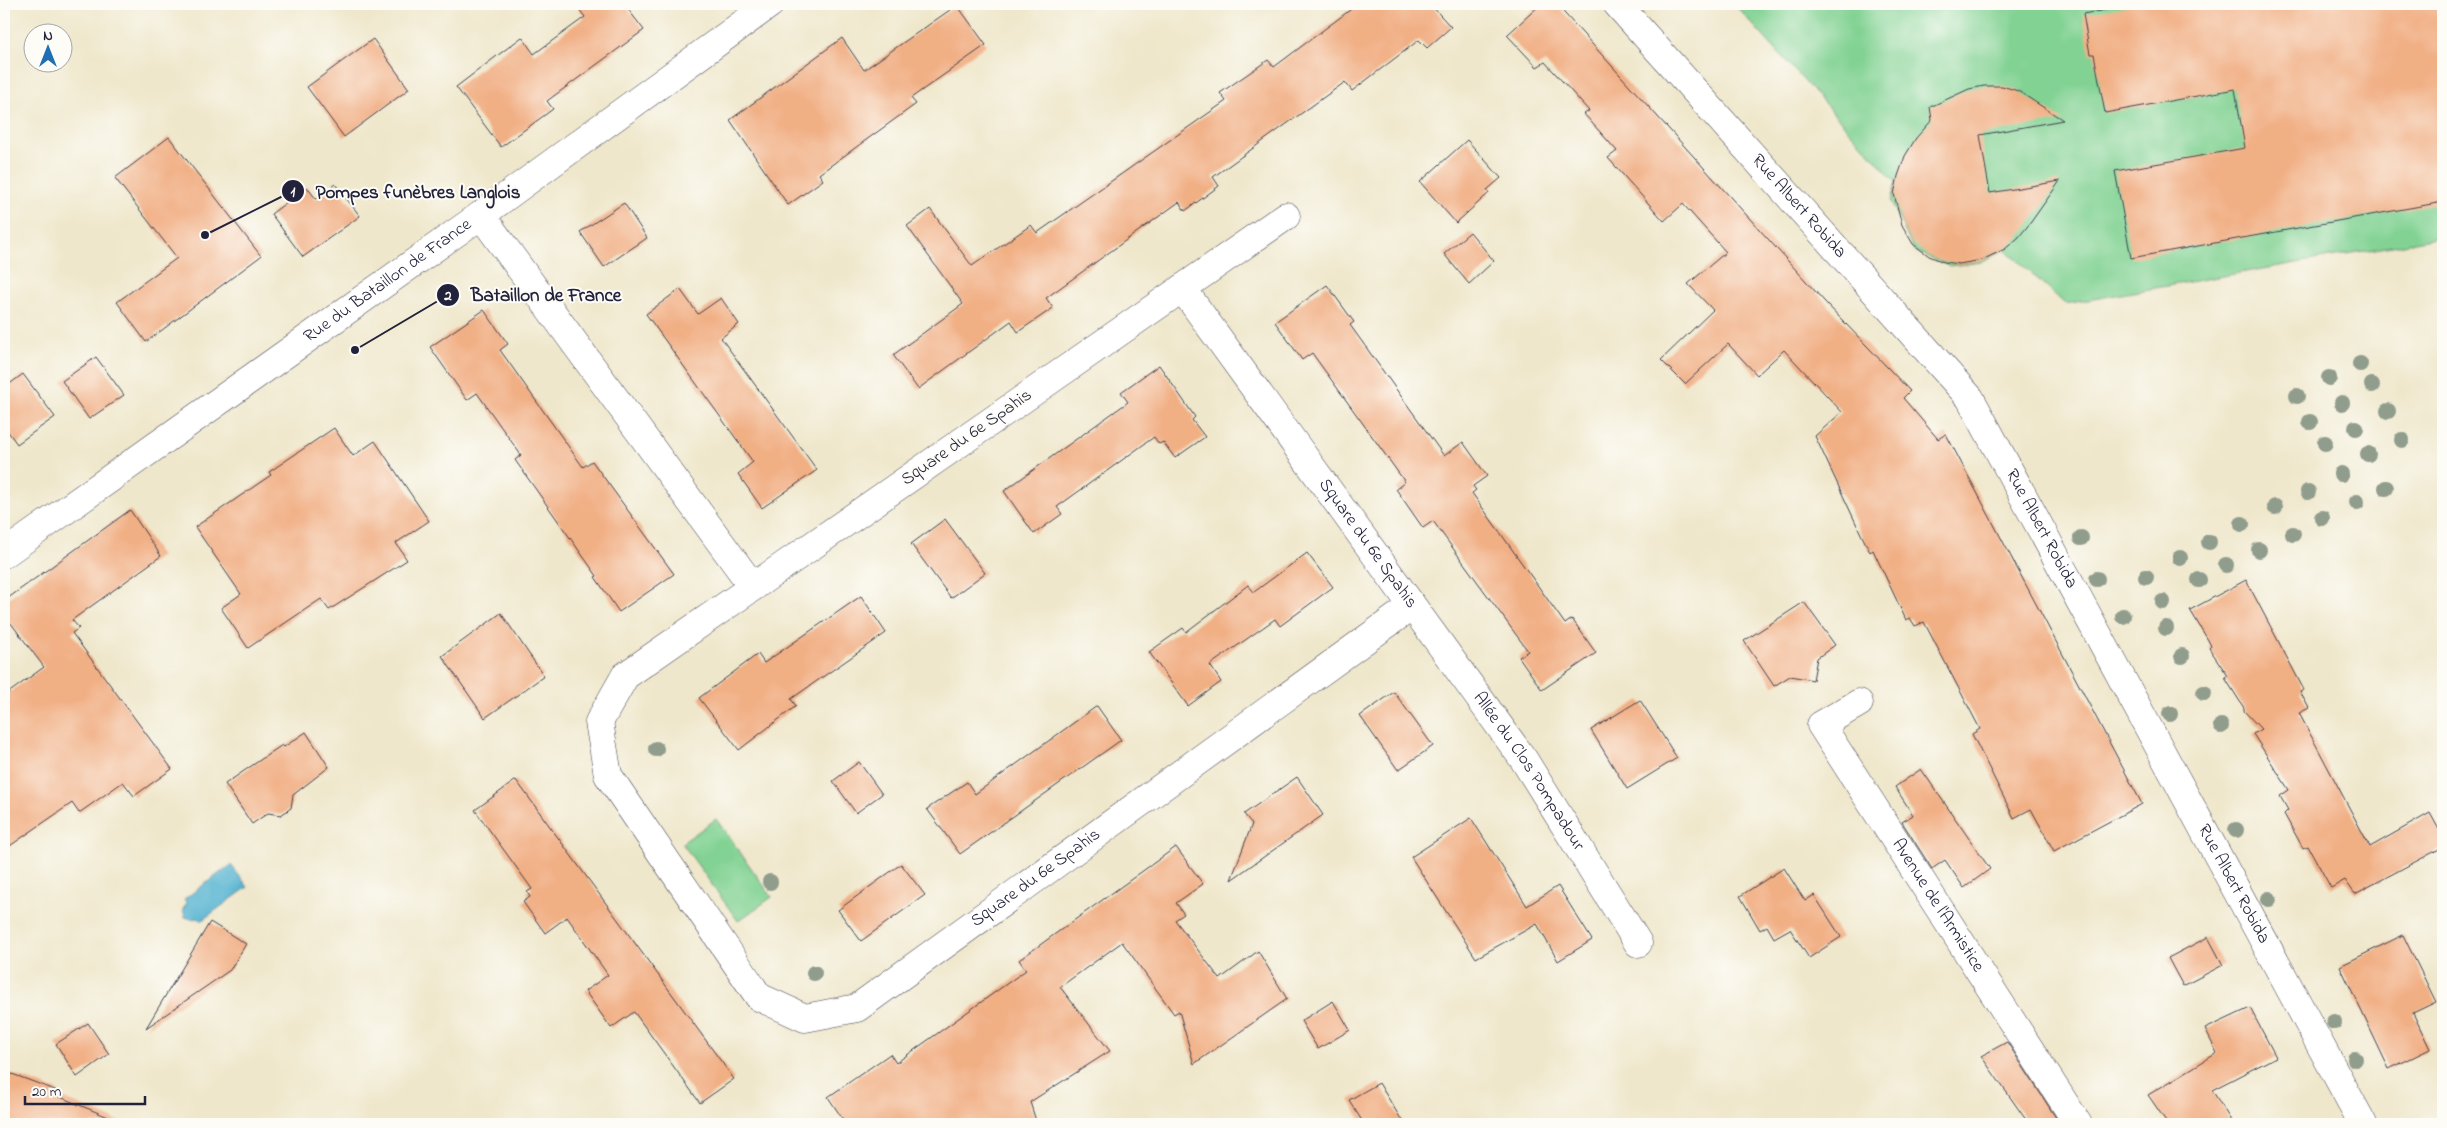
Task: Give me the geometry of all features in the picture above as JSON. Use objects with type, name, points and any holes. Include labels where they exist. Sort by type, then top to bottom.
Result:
[{"type":"street","name":"Rue du Bataillon de France","points":[[4,554],[482,215],[770,4]]},
{"type":"street","name":"Rue Albert Robida","points":[[1616,4],[1970,398],[2362,1124]]},
{"type":"street","points":[[482,215],[753,587]]},
{"type":"street","name":"Square du 6e Spahis","points":[[1182,288],[1412,606],[857,1008],[805,1018],[759,998],[608,775],[599,722],[625,676],[1182,288],[1286,216]]},
{"type":"street","name":"Allée du Clos Pompadour","points":[[1412,606],[1524,760],[1638,943]]},
{"type":"street","name":"Avenue de l'Armistice","points":[[1859,703],[1821,725],[2078,1124]]},
{"type":"green space","points":[[1734,4],[2443,4],[2443,237],[2065,304],[2005,249],[1981,262],[1949,266],[1914,251],[1891,201],[1896,182]]},
{"type":"green space","points":[[716,819],[772,897],[738,921],[682,843]]},
{"type":"water","points":[[231,865],[248,887],[201,921],[198,918],[191,919],[185,917],[183,909],[187,903],[184,899]]},
{"type":"building","points":[[575,4],[624,4],[644,30],[547,101],[553,109],[501,147],[456,87],[522,37],[534,54],[585,17]]},
{"type":"building","points":[[1358,4],[1430,4],[1451,27],[1427,48],[1419,40],[1352,91],[1345,82],[1213,177],[1219,186],[1185,211],[1179,202],[1046,298],[1053,308],[1018,332],[1011,321],[918,389],[893,355],[963,304],[907,226],[930,209],[972,266],[1031,225],[1037,233],[1226,101],[1220,93],[1268,60],[1274,67]]},
{"type":"building","points":[[1541,4],[1556,4],[1824,301],[1910,391],[1903,398],[1938,439],[1946,434],[2142,804],[2054,851],[2031,809],[2014,818],[1972,734],[1980,729],[1924,622],[1915,626],[1910,618],[1906,620],[1873,550],[1870,552],[1861,534],[1815,436],[1842,412],[1784,350],[1757,375],[1728,344],[1685,384],[1661,360],[1713,310],[1688,284],[1726,252],[1683,204],[1664,221],[1608,158],[1617,151],[1584,114],[1589,111],[1545,62],[1537,67],[1507,35]]},
{"type":"building","points":[[2139,4],[2443,4],[2443,202],[2131,258],[2115,171],[2245,148],[2235,89],[2105,113],[2094,54],[2090,54],[2083,14]]},
{"type":"building","points":[[957,5],[986,45],[911,98],[916,104],[819,174],[823,180],[788,205],[730,120],[842,38],[864,70]]},
{"type":"building","points":[[373,39],[409,89],[344,137],[307,87]]},
{"type":"building","points":[[1984,86],[2002,86],[2018,91],[2063,120],[1980,135],[1990,193],[2060,181],[2031,222],[2018,238],[2005,249],[1982,260],[1959,264],[1944,262],[1929,256],[1913,244],[1902,225],[1894,194],[1898,176],[1905,156],[1916,138],[1932,120],[1930,107],[1969,89]]},
{"type":"building","points":[[169,137],[261,256],[146,342],[117,302],[177,258],[115,178]]},
{"type":"building","points":[[1467,140],[1501,178],[1487,190],[1489,193],[1456,223],[1420,182]]},
{"type":"building","points":[[335,184],[360,216],[303,257],[271,214],[307,187],[316,199]]},
{"type":"building","points":[[624,203],[647,238],[604,267],[580,232]]},
{"type":"building","points":[[1470,232],[1494,261],[1469,284],[1444,254]]},
{"type":"building","points":[[1327,285],[1354,322],[1350,325],[1444,456],[1463,442],[1487,476],[1473,486],[1476,490],[1472,493],[1565,624],[1572,619],[1596,653],[1542,690],[1519,657],[1528,651],[1433,521],[1423,528],[1396,489],[1405,482],[1312,353],[1302,360],[1275,322]]},
{"type":"building","points":[[680,289],[698,314],[721,298],[739,324],[721,338],[817,470],[762,508],[738,474],[753,462],[646,314]]},
{"type":"building","points":[[484,310],[508,344],[500,350],[583,467],[592,461],[674,574],[619,612],[595,577],[597,576],[515,460],[521,455],[477,393],[467,400],[430,347]]},
{"type":"building","points":[[96,357],[124,395],[89,419],[62,381]]},
{"type":"building","points":[[1159,365],[1195,417],[1192,420],[1205,437],[1175,458],[1163,442],[1159,444],[1154,437],[1057,507],[1062,514],[1034,534],[1004,491],[1128,402],[1121,392]]},
{"type":"building","points":[[23,374],[55,417],[17,444],[4,426],[4,388]]},
{"type":"building","points":[[334,428],[353,456],[375,441],[429,521],[396,543],[407,560],[329,610],[321,599],[248,648],[221,608],[241,594],[195,527],[271,475],[269,472]]},
{"type":"building","points":[[130,510],[161,556],[72,620],[79,628],[72,633],[172,769],[134,796],[123,782],[79,813],[72,803],[4,850],[4,696],[44,667],[4,614],[4,601]]},
{"type":"building","points":[[945,519],[985,573],[951,598],[911,544]]},
{"type":"building","points":[[1307,553],[1333,587],[1280,626],[1275,619],[1210,665],[1221,682],[1188,706],[1149,652],[1183,628],[1186,632],[1248,585],[1254,592]]},
{"type":"building","points":[[2246,580],[2304,690],[2300,692],[2309,708],[2299,713],[2370,847],[2430,813],[2443,837],[2443,847],[2355,894],[2345,880],[2331,888],[2308,846],[2303,848],[2284,814],[2288,810],[2280,796],[2289,790],[2253,734],[2261,729],[2244,711],[2225,678],[2228,676],[2209,648],[2211,646],[2208,640],[2190,610]]},
{"type":"building","points":[[861,596],[886,633],[791,699],[796,706],[739,750],[699,698],[758,654],[764,663]]},
{"type":"building","points":[[1804,602],[1835,645],[1817,658],[1813,680],[1790,676],[1774,686],[1744,641]]},
{"type":"building","points":[[501,613],[544,676],[485,718],[442,656]]},
{"type":"building","points":[[1394,692],[1433,746],[1398,770],[1360,716]]},
{"type":"building","points":[[1640,700],[1677,758],[1627,789],[1591,730]]},
{"type":"building","points":[[1097,706],[1121,740],[960,854],[927,809],[967,782],[975,794]]},
{"type":"building","points":[[306,732],[329,767],[293,795],[291,808],[281,815],[268,813],[252,824],[225,784],[282,745],[284,747]]},
{"type":"building","points":[[859,762],[882,794],[856,813],[833,781]]},
{"type":"building","points":[[1921,769],[1990,869],[1964,888],[1945,860],[1932,869],[1902,822],[1913,815],[1895,787]]},
{"type":"building","points":[[1297,777],[1323,815],[1231,880],[1252,824],[1244,814]]},
{"type":"building","points":[[516,780],[734,1079],[700,1103],[634,1012],[611,1028],[585,991],[608,975],[567,917],[545,933],[523,902],[530,897],[527,892],[532,889],[475,810]]},
{"type":"building","points":[[1471,818],[1527,906],[1558,886],[1592,940],[1558,961],[1537,924],[1476,958],[1411,857]]},
{"type":"building","points":[[1176,847],[1203,884],[1176,903],[1184,914],[1175,920],[1220,979],[1258,951],[1287,999],[1194,1064],[1179,1011],[1174,1014],[1122,942],[1060,987],[1110,1051],[1030,1102],[1037,1124],[846,1124],[828,1097],[890,1054],[896,1063],[1026,970],[1019,960]]},
{"type":"building","points":[[901,864],[925,895],[861,941],[838,910]]},
{"type":"building","points":[[1784,868],[1805,901],[1814,895],[1841,937],[1809,958],[1790,929],[1774,938],[1767,926],[1760,930],[1740,896]]},
{"type":"building","points":[[210,922],[246,944],[230,970],[146,1028]]},
{"type":"building","points":[[2403,935],[2436,1002],[2413,1013],[2430,1049],[2389,1069],[2340,966]]},
{"type":"building","points":[[2208,937],[2223,965],[2183,986],[2168,958]]},
{"type":"building","points":[[1333,1001],[1350,1030],[1318,1049],[1301,1021]]},
{"type":"building","points":[[2250,1008],[2276,1057],[2212,1090],[2233,1124],[2168,1124],[2148,1095],[2217,1053],[2205,1029]]},
{"type":"building","points":[[88,1023],[109,1054],[77,1077],[56,1044]]},
{"type":"building","points":[[2007,1042],[2060,1124],[2029,1124],[1981,1056]]},
{"type":"building","points":[[4,1071],[58,1091],[53,1094],[125,1124],[4,1124]]},
{"type":"building","points":[[1379,1083],[1404,1124],[1364,1124],[1349,1100]]},
{"type":"place","name":"Pompes funèbres Langlois","points":[[205,235]]},
{"type":"place","name":"Bataillon de France","points":[[355,350]]}]
